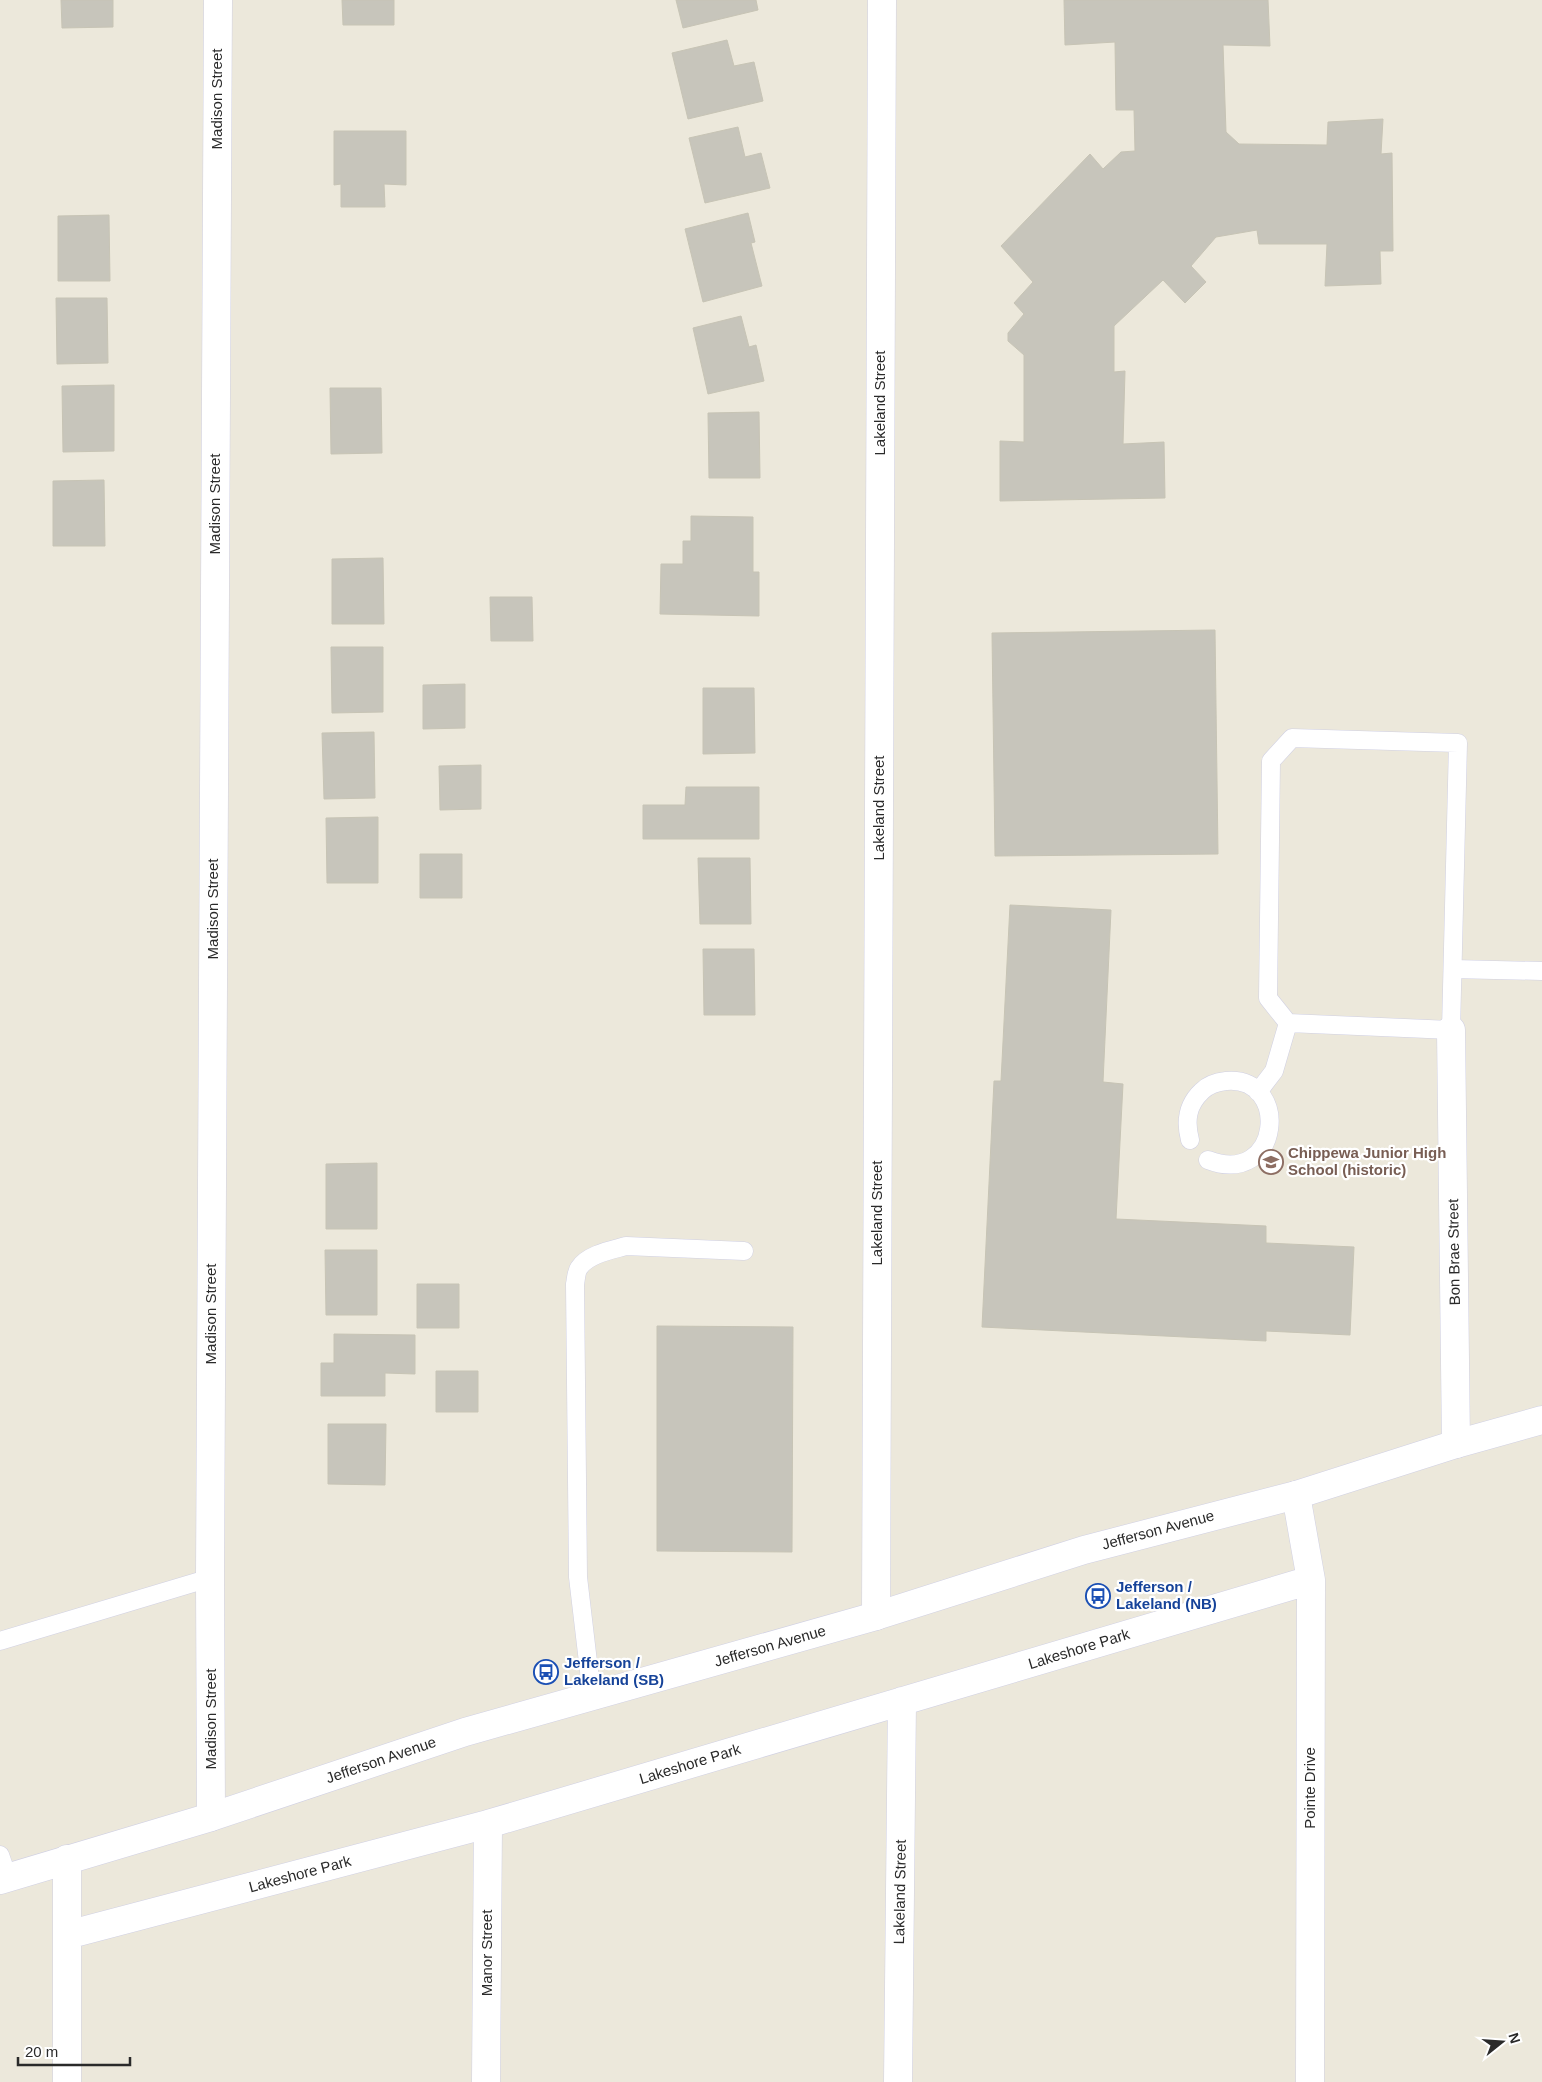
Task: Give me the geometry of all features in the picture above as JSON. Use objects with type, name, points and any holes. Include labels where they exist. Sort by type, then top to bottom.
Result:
[{"type":"street","name":"Madison Street","points":[[211,1817],[210,1578],[218,0]]},
{"type":"street","name":"Lakeland Street","points":[[876,1616],[882,0]]},
{"type":"street","name":"Bon Brae Street","points":[[1451,1030],[1456,1444]]},
{"type":"street","name":"Jefferson Avenue","points":[[2,1871],[67,1859],[211,1817],[465,1732],[876,1616],[1084,1550],[1296,1495],[1456,1444],[1542,1420]]},
{"type":"street","name":"Pointe Drive","points":[[1296,1495],[1311,1580],[1310,2082]]},
{"type":"street","name":"Lakeshore Park","points":[[66,1936],[488,1824],[1311,1580]]},
{"type":"street","name":"Lakeland Street","points":[[898,2082],[902,1701]]},
{"type":"street","name":"Manor Street","points":[[486,2082],[488,1824]]},
{"type":"street","points":[[67,1859],[67,2082]]},
{"type":"lane","points":[[1292,738],[1458,743],[1451,1030],[1288,1023],[1268,998],[1271,762],[1292,738]]},
{"type":"lane","points":[[1453,969],[1542,971]]},
{"type":"lane","points":[[1258,1092],[1274,1071],[1288,1023]]},
{"type":"lane","points":[[1190,1140],[1187,1126],[1188,1112],[1194,1099],[1204,1088],[1217,1082],[1231,1081],[1245,1084],[1258,1092],[1266,1103],[1270,1116],[1270,1129],[1266,1142],[1259,1153],[1247,1161],[1235,1165],[1221,1165],[1208,1160]]},
{"type":"lane","points":[[592,1696],[578,1577],[575,1284],[579,1268],[591,1258],[609,1250],[626,1246],[744,1251]]},
{"type":"lane","points":[[0,1641],[210,1578]]},
{"type":"building","points":[[61,0],[113,0],[113,27],[62,28]]},
{"type":"building","points":[[342,0],[394,0],[394,25],[343,25]]},
{"type":"building","points":[[676,0],[756,0],[758,10],[683,28]]},
{"type":"building","points":[[1064,0],[1268,0],[1270,46],[1223,45],[1226,132],[1239,144],[1327,145],[1328,122],[1383,119],[1381,154],[1392,153],[1393,251],[1380,251],[1381,284],[1325,286],[1327,244],[1259,244],[1257,230],[1216,237],[1191,266],[1206,282],[1185,303],[1163,280],[1114,326],[1114,372],[1125,371],[1123,444],[1164,442],[1165,498],[1000,501],[1000,441],[1024,442],[1024,355],[1008,341],[1008,333],[1024,314],[1014,303],[1033,282],[1001,246],[1090,154],[1103,169],[1121,152],[1135,151],[1134,110],[1116,110],[1115,42],[1065,45]]},
{"type":"building","points":[[727,40],[734,66],[754,62],[763,101],[688,119],[672,53]]},
{"type":"building","points":[[738,127],[745,157],[761,153],[770,188],[705,203],[689,138]]},
{"type":"building","points":[[334,131],[406,131],[406,185],[384,184],[385,207],[341,207],[341,184],[334,185]]},
{"type":"building","points":[[748,213],[755,242],[751,243],[762,286],[703,302],[685,229]]},
{"type":"building","points":[[109,215],[110,281],[58,281],[58,216]]},
{"type":"building","points":[[56,298],[107,298],[108,363],[57,364]]},
{"type":"building","points":[[741,316],[749,347],[756,345],[764,381],[708,394],[693,328]]},
{"type":"building","points":[[114,385],[114,451],[63,452],[62,386]]},
{"type":"building","points":[[330,388],[381,388],[382,453],[331,454]]},
{"type":"building","points":[[759,412],[760,478],[709,478],[708,413]]},
{"type":"building","points":[[104,480],[105,546],[53,546],[53,481]]},
{"type":"building","points":[[691,516],[753,517],[753,572],[759,572],[759,616],[660,614],[661,564],[683,564],[683,541],[691,541]]},
{"type":"building","points":[[383,558],[384,624],[332,624],[332,559]]},
{"type":"building","points":[[490,597],[532,597],[533,641],[491,641]]},
{"type":"building","points":[[1215,630],[1218,854],[995,856],[992,633]]},
{"type":"building","points":[[331,647],[383,647],[383,712],[332,713]]},
{"type":"building","points":[[465,684],[465,728],[423,729],[423,685]]},
{"type":"building","points":[[703,688],[754,688],[755,753],[703,754]]},
{"type":"building","points":[[374,732],[375,798],[324,799],[322,733]]},
{"type":"building","points":[[481,765],[481,809],[440,810],[439,766]]},
{"type":"building","points":[[686,787],[759,787],[759,839],[643,839],[643,805],[685,805]]},
{"type":"building","points":[[378,817],[378,883],[327,883],[326,818]]},
{"type":"building","points":[[420,854],[462,854],[462,898],[420,898]]},
{"type":"building","points":[[698,858],[750,858],[751,924],[700,924]]},
{"type":"building","points":[[1010,905],[1111,910],[1103,1082],[1123,1084],[1116,1219],[1266,1226],[1266,1243],[1354,1247],[1350,1335],[1266,1331],[1266,1341],[982,1327],[994,1081],[1001,1081]]},
{"type":"building","points":[[703,949],[754,949],[755,1015],[704,1015]]},
{"type":"building","points":[[377,1163],[377,1229],[326,1229],[326,1164]]},
{"type":"building","points":[[325,1250],[377,1250],[377,1315],[326,1315]]},
{"type":"building","points":[[417,1284],[459,1284],[459,1328],[417,1328]]},
{"type":"building","points":[[657,1326],[793,1327],[792,1552],[657,1551]]},
{"type":"building","points":[[334,1334],[415,1335],[415,1374],[385,1373],[385,1396],[321,1396],[321,1363],[334,1363]]},
{"type":"building","points":[[436,1371],[478,1371],[478,1412],[436,1412]]},
{"type":"building","points":[[328,1424],[386,1424],[385,1485],[328,1484]]},
{"type":"place","name":"Chippewa Junior High School (historic)","points":[[1271,1162]]},
{"type":"place","name":"Jefferson / Lakeland (NB)","points":[[1098,1596]]},
{"type":"place","name":"Jefferson / Lakeland (SB)","points":[[546,1672]]}]
